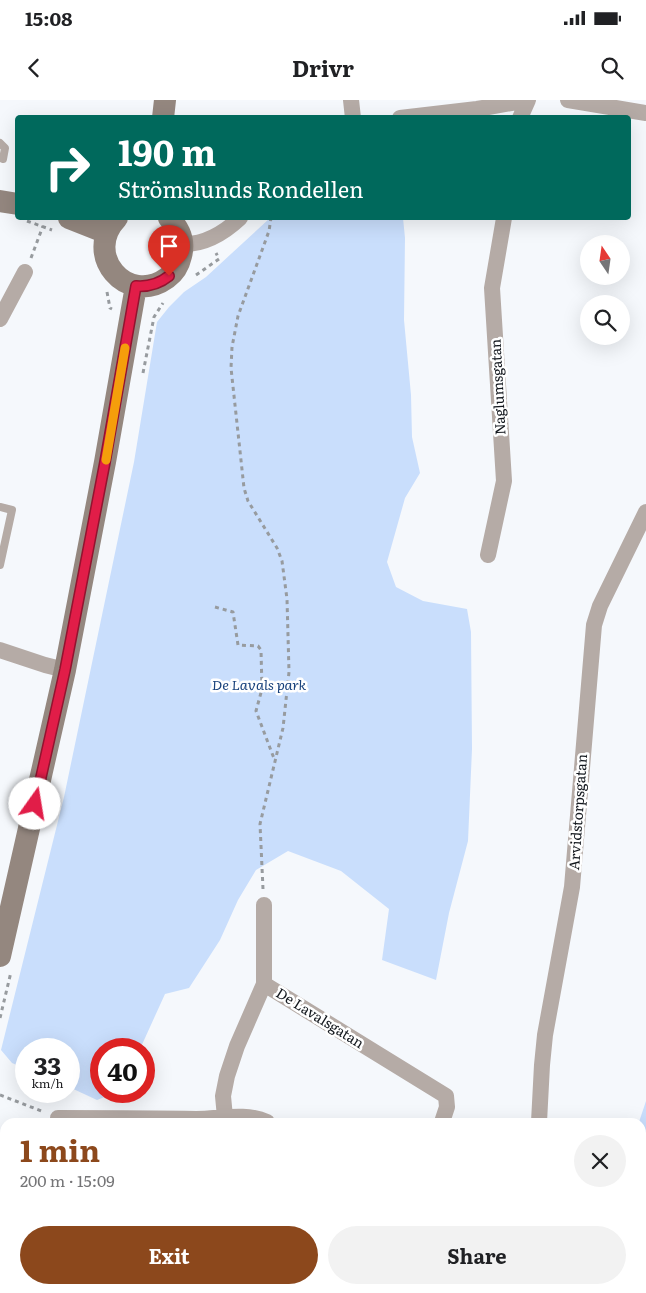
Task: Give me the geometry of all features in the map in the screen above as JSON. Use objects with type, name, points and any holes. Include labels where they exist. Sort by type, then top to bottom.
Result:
[{"type":"street","points":[[163,115],[165,100]]},
{"type":"street","points":[[351,100],[354,115]]},
{"type":"street","points":[[426,115],[477,109],[528,100]]},
{"type":"street","points":[[521,115],[528,100]]},
{"type":"street","points":[[568,100],[646,114]]},
{"type":"street","points":[[0,201],[15,209]]},
{"type":"street","points":[[62,225],[112,225],[104,248],[107,262],[116,275],[128,283],[143,286],[157,284],[169,276],[181,258],[182,244],[178,230],[170,220]]},
{"type":"street","points":[[182,244],[193,244],[209,240],[232,226],[238,220]]},
{"type":"street","name":"Naglumsgatan","points":[[488,555],[504,481],[492,288],[504,220]]},
{"type":"street","points":[[0,319],[25,272]]},
{"type":"street","points":[[0,956],[65,670],[105,462],[136,286]]},
{"type":"street","name":"Arvidstorpsgatan","points":[[539,1118],[545,1034],[572,887],[590,651],[594,625],[600,606],[646,512]]},
{"type":"street","points":[[0,650],[65,670]]},
{"type":"street","points":[[264,905],[264,984]]},
{"type":"street","name":"De Lavalsgatan","points":[[225,1117],[223,1096],[227,1076],[236,1046],[264,984],[446,1096],[447,1107],[443,1118]]},
{"type":"street","points":[[58,1118],[258,1118]]},
{"type":"lane","points":[[0,143],[5,148],[3,159]]},
{"type":"lane","points":[[0,507],[12,510],[0,565]]},
{"type":"path","points":[[33,220],[43,226],[62,225]]},
{"type":"path","points":[[264,905],[260,824],[283,728],[289,672],[285,575],[277,548],[248,501],[244,488],[231,368],[232,347],[238,316],[264,246],[271,220]]},
{"type":"path","points":[[25,272],[43,226]]},
{"type":"path","points":[[215,607],[233,612],[238,645],[258,646],[261,650],[262,689],[256,711],[275,761]]},
{"type":"path","points":[[0,1095],[58,1118]]},
{"type":"green space","name":"De Lavals park","points":[[268,220],[403,220],[405,238],[404,320],[411,395],[412,437],[420,473],[405,498],[387,562],[396,587],[423,601],[467,609],[471,632],[472,749],[468,841],[449,913],[436,980],[382,960],[389,909],[341,871],[288,851],[256,870],[238,900],[220,940],[189,988],[165,994],[145,1038],[90,1038],[90,1097],[80,1092],[80,1038],[15,1038],[15,1064],[1,1050],[64,797],[134,462],[157,322],[184,292],[206,277]]},
{"type":"green space","points":[[646,1101],[646,1118],[640,1118]]},
{"type":"slow traffic","points":[[106,460],[125,348]]},
{"type":"route","points":[[35,804],[65,670],[105,462],[136,286],[157,284],[169,276]]}]
